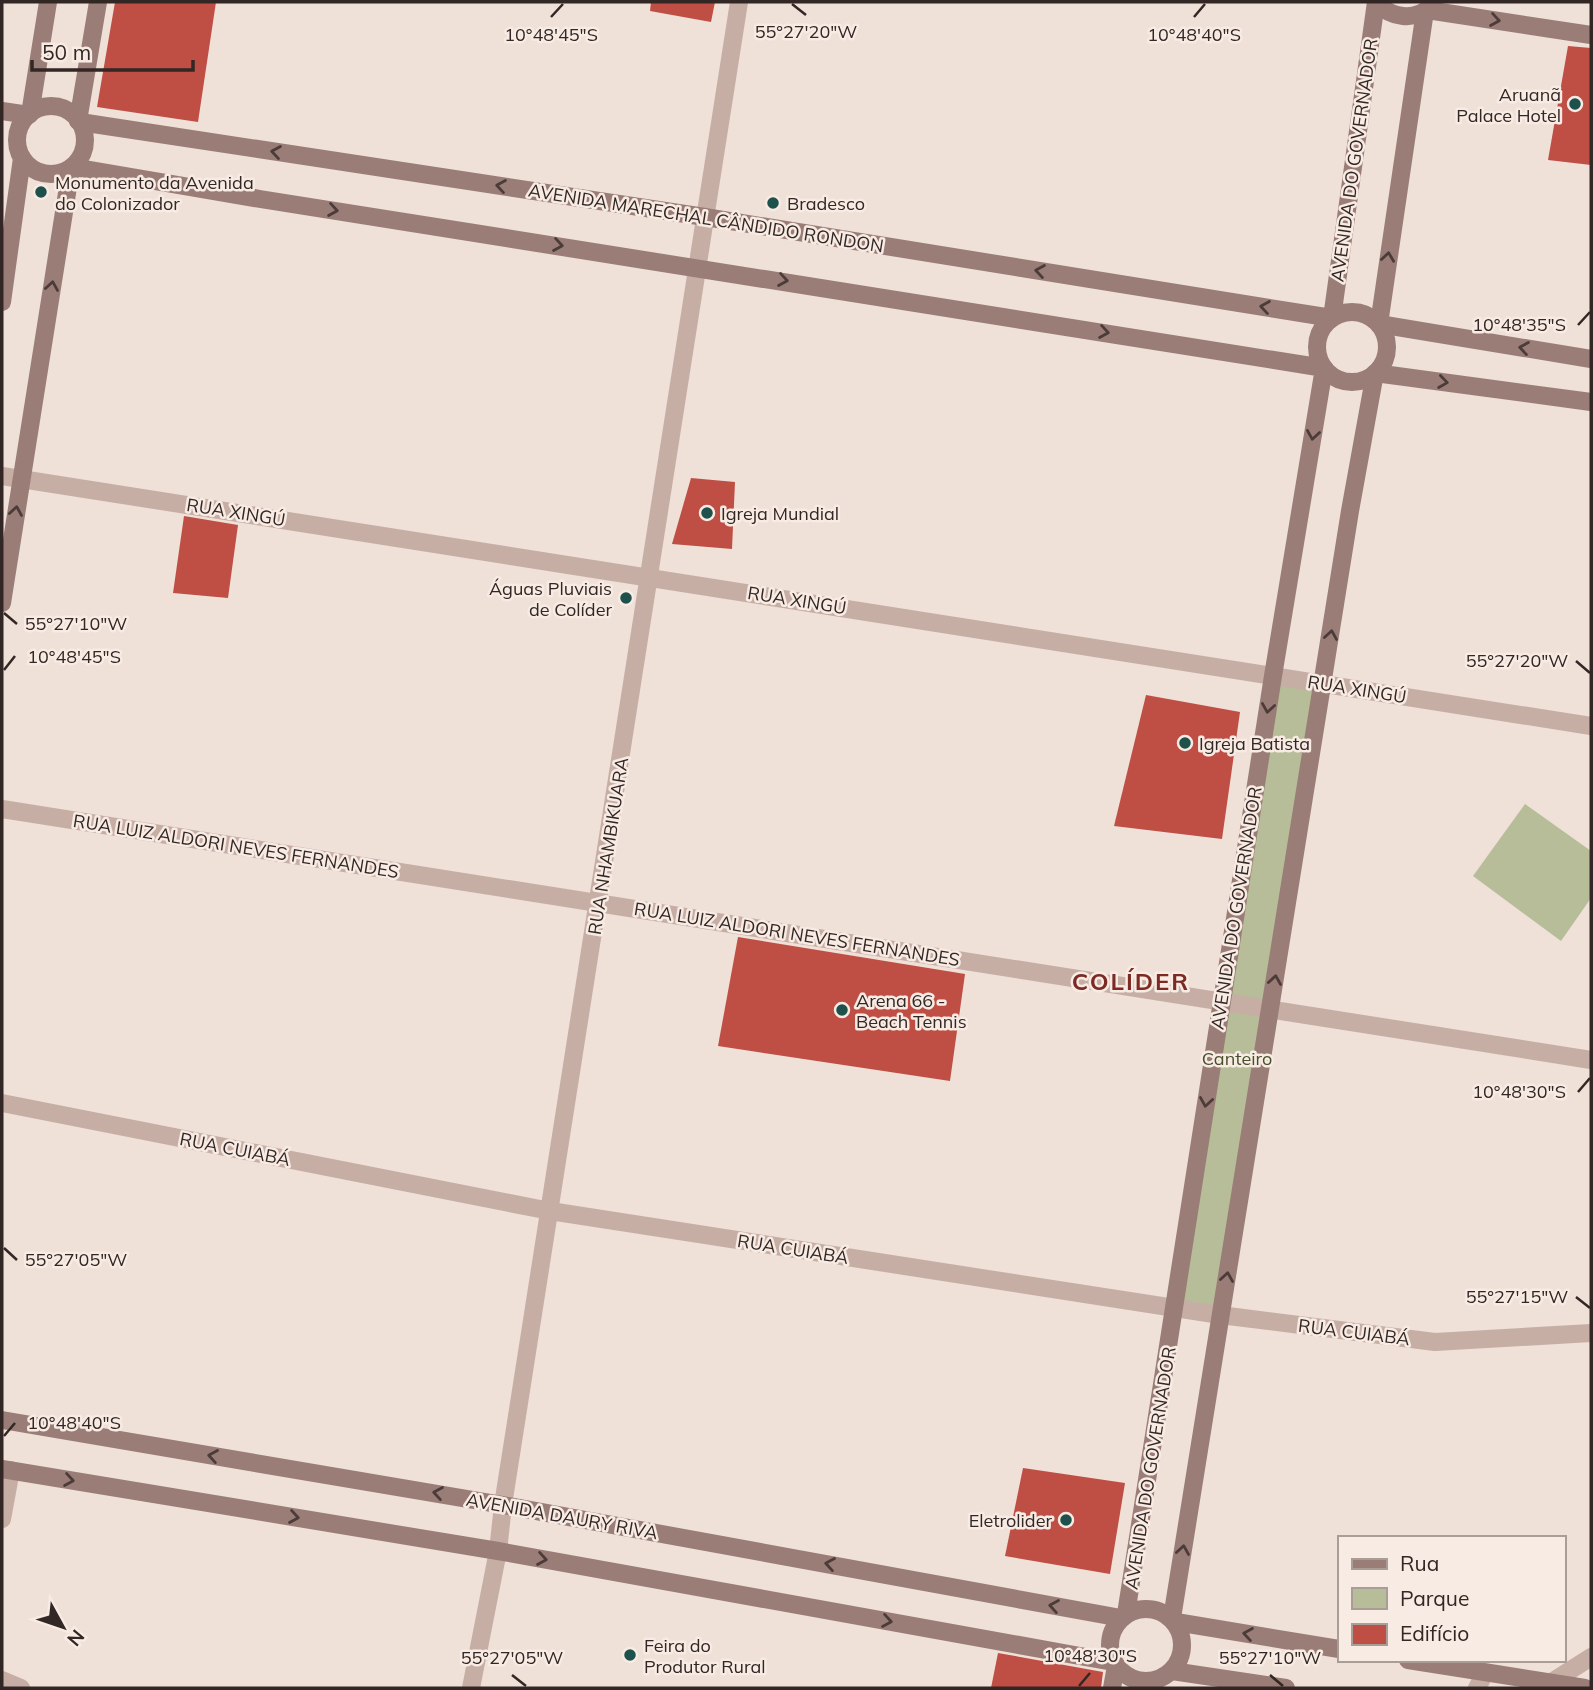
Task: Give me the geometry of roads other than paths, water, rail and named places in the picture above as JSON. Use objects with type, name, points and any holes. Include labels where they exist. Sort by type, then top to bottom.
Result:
[{"type":"street","points":[[30,114],[48,2]]},
{"type":"street","points":[[79,122],[98,2]]},
{"type":"street","name":"RUA NHAMBIKUARA","points":[[471,1688],[498,1551],[503,1504],[738,2]]},
{"type":"street","points":[[1376,2],[1393,14],[1404,16],[1416,15],[1429,8],[1591,35]]},
{"type":"street","name":"AVENIDA DO GOVERNADOR","points":[[1332,318],[1376,2]]},
{"type":"street","points":[[1167,1678],[1181,1655],[1183,1643],[1174,1620],[1220,1315],[1375,373],[1386,354],[1387,344],[1379,324],[1429,8]]},
{"type":"street","points":[[2,302],[22,158],[17,139],[19,130],[30,114],[39,108],[61,108],[71,113],[79,122],[85,140],[83,150],[72,167],[2,603]]},
{"type":"street","points":[[2,111],[30,114]]},
{"type":"street","name":"AVENIDA MARECHAL CÂNDIDO RONDON","points":[[79,122],[705,217],[1332,318]]},
{"type":"street","points":[[2,154],[22,158],[29,167],[39,173],[51,175],[72,167],[1324,368]]},
{"type":"street","points":[[1591,359],[1379,324],[1362,313],[1341,314],[1332,318],[1319,336],[1317,347],[1324,368],[1343,381],[1354,382],[1375,373],[1591,402]]},
{"type":"street","name":"AVENIDA DO GOVERNADOR","points":[[1124,1616],[1324,368]]},
{"type":"street","name":"RUA XINGÚ","points":[[2,476],[1591,726]]},
{"type":"street","name":"RUA LUIZ ALDORI NEVES FERNANDES","points":[[2,809],[1591,1060]]},
{"type":"street","name":"RUA CUIABÁ","points":[[2,1103],[550,1211],[1220,1315],[1435,1342],[1591,1333]]},
{"type":"street","name":"AVENIDA DAURY RIVA","points":[[2,1420],[503,1504],[1124,1616]]},
{"type":"street","points":[[2,1519],[6,1470],[498,1551],[1114,1664],[1133,1679],[1145,1681],[1167,1678],[1286,1688]]},
{"type":"street","points":[[1112,1688],[1112,1634],[1124,1616],[1133,1611],[1150,1608],[1174,1620],[1338,1649]]},
{"type":"street","points":[[1550,1683],[1591,1657]]},
{"type":"street","points":[[1415,1662],[1481,1680],[1550,1683],[1581,1688]]},
{"type":"street","points":[[2,1680],[21,1688]]},
{"type":"place","name":"Aruanã Palace Hotel","points":[[1575,104]]},
{"type":"place","name":"Monumento da Avenida do Colonizador","points":[[41,192]]},
{"type":"place","name":"Bradesco","points":[[773,203]]},
{"type":"place","name":"Igreja Mundial","points":[[707,513]]},
{"type":"place","name":"Águas Pluviais de Colíder","points":[[626,598]]},
{"type":"place","name":"Igreja Batista","points":[[1185,743]]},
{"type":"place","name":"Arena 66 - Beach Tennis","points":[[842,1010]]},
{"type":"place","name":"Eletrolider","points":[[1066,1520]]},
{"type":"place","name":"Feira do Produtor Rural","points":[[630,1655]]},
{"type":"district","name":"COLÍDER","points":[[1131,981]]},
{"type":"park label","name":"Canteiro","points":[[1237,1058]]}]
